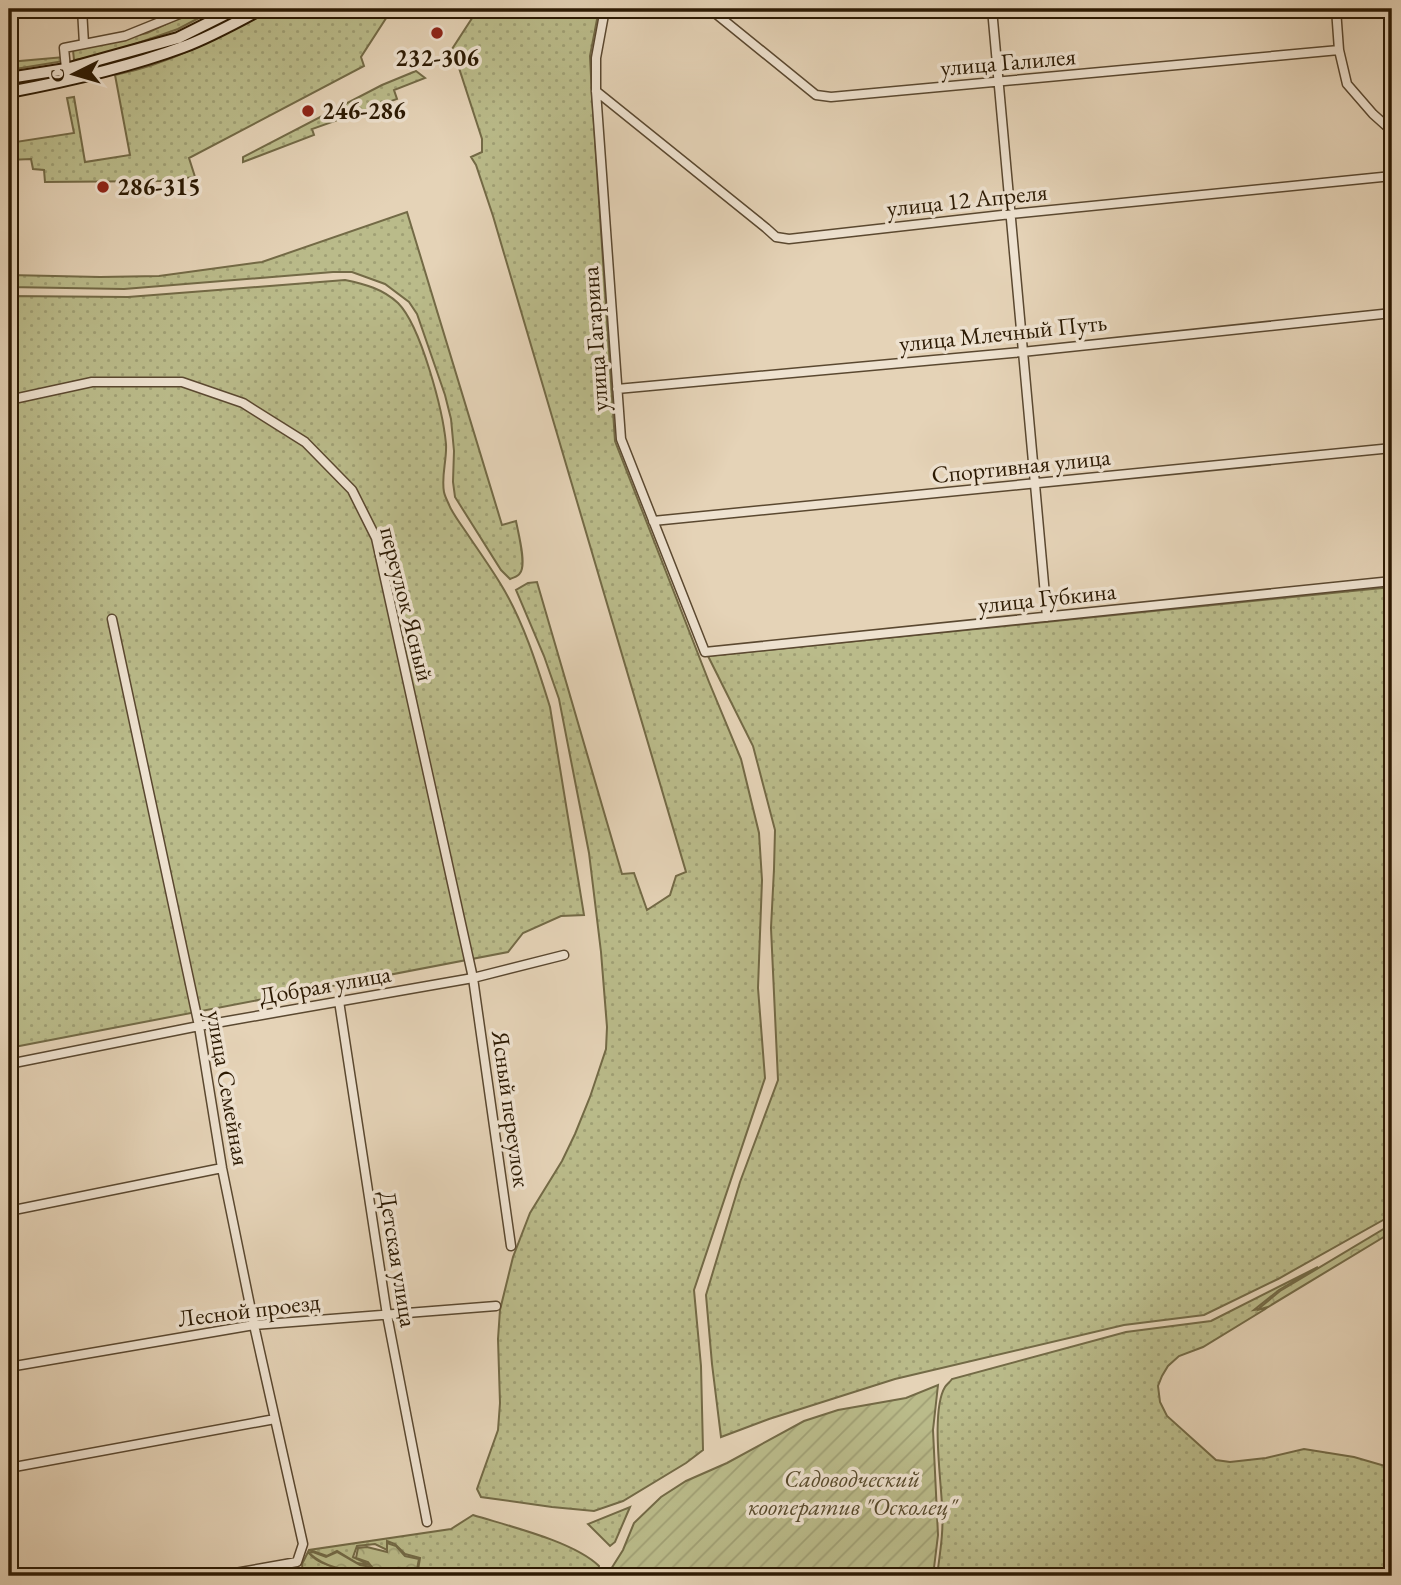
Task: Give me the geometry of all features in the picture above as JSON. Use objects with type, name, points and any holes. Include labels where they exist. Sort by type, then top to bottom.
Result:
[{"type":"main road","points":[[9,78],[66,69],[178,38],[236,9]]},
{"type":"main road","points":[[9,92],[96,74],[184,47],[261,9]]},
{"type":"street","points":[[82,9],[84,44]]},
{"type":"street","points":[[66,69],[64,48],[125,36],[189,9]]},
{"type":"street","name":"улица Гагарина","points":[[605,9],[596,58],[596,91],[621,439],[705,652]]},
{"type":"street","name":"улица Галилея","points":[[710,9],[816,95],[831,97],[1339,50]]},
{"type":"street","points":[[992,9],[1047,617]]},
{"type":"street","points":[[1336,9],[1339,50],[1348,84],[1373,114],[1392,131]]},
{"type":"street","name":"улица 12 Апреля","points":[[596,91],[776,237],[789,239],[1392,176]]},
{"type":"street","name":"улица Млечный Путь","points":[[617,388],[1022,352],[1392,313]]},
{"type":"street","name":"переулок Ясный","points":[[9,400],[92,382],[182,382],[243,404],[305,442],[352,490],[376,538],[473,978]]},
{"type":"street","name":"Спортивная улица","points":[[653,521],[1392,448]]},
{"type":"street","name":"улица Губкина","points":[[705,652],[1392,581]]},
{"type":"street","name":"улица Семейная","points":[[112,619],[199,1026],[222,1168],[254,1325],[303,1544],[297,1562],[218,1576]]},
{"type":"street","name":"Добрая улица","points":[[9,1064],[199,1026],[473,978],[564,956]]},
{"type":"street","name":"Ясный переулок","points":[[473,978],[511,1246]]},
{"type":"street","name":"Детская улица","points":[[339,1002],[387,1315],[427,1522]]},
{"type":"street","points":[[9,1211],[222,1168]]},
{"type":"street","name":"Лесной проезд","points":[[9,1367],[254,1325],[496,1306]]},
{"type":"street","points":[[9,1468],[275,1419]]},
{"type":"green space","points":[[193,9],[216,9],[178,29],[101,56],[74,60],[73,50],[147,33],[190,13]]},
{"type":"green space","points":[[269,9],[392,9],[361,57],[364,66],[189,158],[195,177],[160,181],[45,182],[44,170],[33,169],[31,159],[9,160],[9,143],[74,133],[67,98],[74,97],[85,162],[130,155],[115,75],[156,64],[195,48]]},
{"type":"green space","points":[[478,9],[599,9],[590,56],[615,441],[741,759],[759,833],[762,880],[758,988],[765,1078],[694,1290],[701,1366],[703,1450],[623,1501],[594,1511],[481,1497],[477,1489],[498,1430],[500,1310],[513,1257],[530,1213],[575,1134],[606,1049],[607,1027],[601,952],[589,853],[559,699],[516,590],[528,583],[537,582],[622,874],[634,873],[647,910],[670,895],[676,876],[686,872],[493,216],[471,157],[482,152],[482,139],[458,65],[451,61],[443,63]]},
{"type":"green space","points":[[64,57],[64,61],[9,70],[9,62]]},
{"type":"green space","points":[[416,71],[425,78],[394,90],[397,99],[312,129],[314,135],[243,162],[243,157],[382,85]]},
{"type":"green space","points":[[407,212],[502,525],[516,521],[523,563],[519,574],[510,579],[501,570],[455,497],[451,419],[445,395],[417,314],[409,302],[385,284],[352,272],[333,272],[124,289],[9,287],[9,275],[159,276],[262,262]]},
{"type":"green space","points":[[345,280],[373,288],[398,303],[407,314],[423,349],[444,429],[445,496],[516,612],[550,707],[584,915],[561,916],[523,933],[508,952],[9,1048],[9,296],[128,297]]},
{"type":"green space","points":[[1392,587],[1392,1215],[1278,1279],[1204,1315],[1124,1325],[895,1379],[721,1437],[706,1295],[740,1182],[778,1080],[771,928],[775,830],[753,746],[708,656]]},
{"type":"green space","points":[[1392,1224],[1392,1232],[1268,1307],[1257,1310],[1280,1291]]},
{"type":"green space","points":[[1318,1267],[1279,1290],[1254,1310],[1267,1308],[1203,1347],[1179,1356],[1162,1376],[1158,1386],[1160,1402],[1167,1416],[1216,1460],[1230,1462],[1266,1458],[1304,1449],[1354,1457],[1392,1468],[1392,1576],[937,1576],[942,1524],[938,1412],[945,1387],[952,1379],[1126,1332],[1211,1321]]},
{"type":"green space","name":"Садоводческий кооператив \"Осколец\"","points":[[938,1385],[933,1430],[938,1535],[933,1576],[610,1576],[634,1523],[661,1497],[686,1481],[727,1463],[804,1421],[838,1410],[906,1398]]},
{"type":"green space","points":[[630,1507],[615,1542],[610,1546],[588,1524]]},
{"type":"green space","points":[[473,1515],[539,1535],[573,1549],[599,1566],[597,1576],[410,1576],[401,1569],[418,1570],[420,1558],[405,1554],[395,1544],[387,1541],[387,1550],[375,1544],[357,1546],[353,1557],[370,1565],[357,1563],[337,1551],[327,1556],[313,1551],[309,1553],[327,1565],[359,1576],[303,1576],[302,1564],[309,1550],[451,1529]]},
{"type":"green space","points":[[387,1543],[396,1546],[405,1556],[419,1559],[417,1569],[400,1568],[408,1576],[374,1576],[368,1573],[366,1576],[360,1576],[350,1570],[324,1563],[309,1553],[326,1557],[337,1552],[360,1565],[372,1567],[368,1562],[356,1558],[358,1548],[367,1547],[387,1552]]},
{"type":"place","name":"232-306","points":[[437,33]]},
{"type":"place","name":"246-286","points":[[308,111]]},
{"type":"place","name":"286-315","points":[[103,187]]}]
